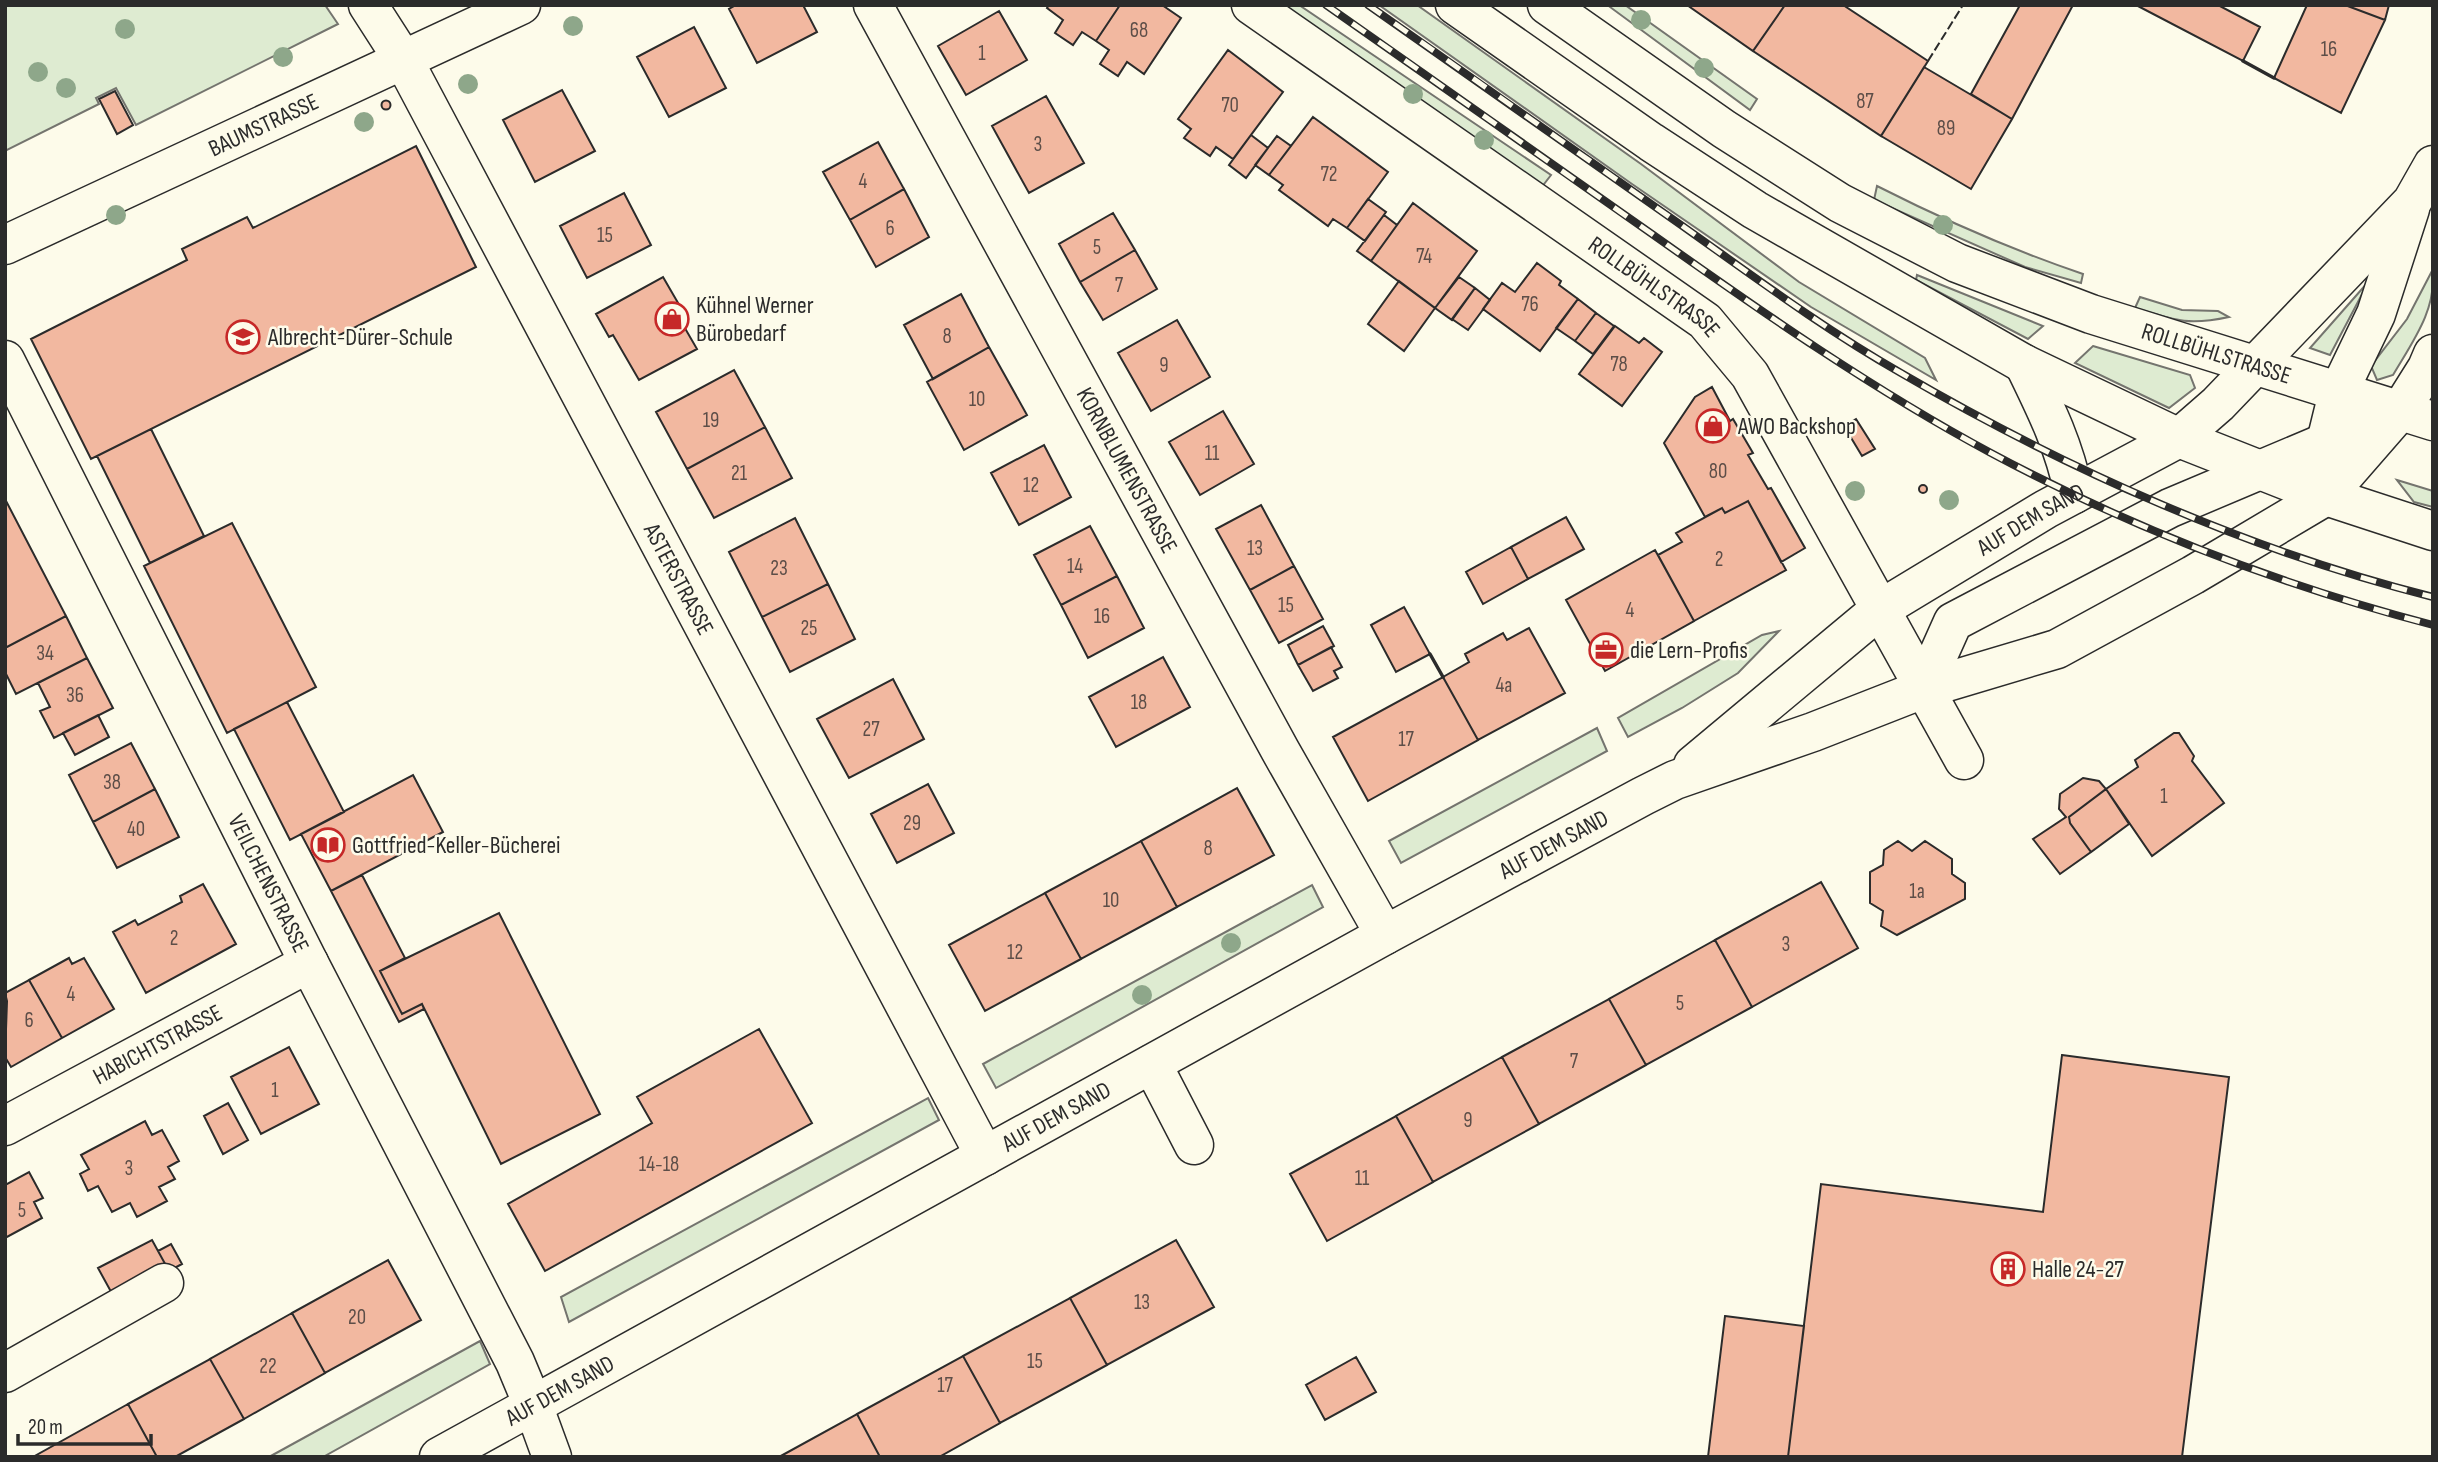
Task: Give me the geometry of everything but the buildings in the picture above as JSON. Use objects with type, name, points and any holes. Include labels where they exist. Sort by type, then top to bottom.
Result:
[{"type":"street","name":"ASTERSTRASSE","points":[[368,5],[404,61],[985,1156]]},
{"type":"street","name":"BAUMSTRASSE","points":[[5,245],[521,5]]},
{"type":"street","name":"KORNBLUMENSTRASSE","points":[[873,5],[1273,738],[1385,935]]},
{"type":"street","name":"ROLLBÜHLSTRASSE","points":[[1251,5],[1706,321],[1750,375],[1964,761]]},
{"type":"street","points":[[1455,5],[1651,142],[1755,210],[2024,365],[2179,438],[2326,496],[2433,531]]},
{"type":"street","name":"ROLLBÜHLSTRASSE","points":[[1547,5],[1724,129],[1840,203],[1945,257],[2091,314],[2416,416]]},
{"type":"street","points":[[2326,496],[2326,442],[2338,393],[2376,314],[2412,202],[2433,165]]},
{"type":"street","name":"AUF DEM SAND","points":[[1675,780],[1879,610],[2074,495],[2179,438],[2218,404],[2412,202]]},
{"type":"street","name":"AUF DEM SAND","points":[[439,1457],[1385,935],[1675,780],[1813,732],[1923,689],[2057,649],[2193,575],[2326,496],[2416,416],[2433,354]]},
{"type":"street","name":"VEILCHENSTRASSE","points":[[5,360],[309,962],[515,1362],[551,1457]]},
{"type":"street","points":[[2024,365],[2055,429],[2067,461],[2074,495]]},
{"type":"street","points":[[1923,689],[1953,622],[2159,513],[2326,442],[2416,416]]},
{"type":"street","name":"HABICHTSTRASSE","points":[[5,1126],[309,962]]},
{"type":"street","points":[[1152,1064],[1195,1145]]},
{"type":"street","points":[[5,1373],[164,1283]]},
{"type":"green space","points":[[5,5],[325,5],[338,24],[136,125],[116,88],[96,98],[99,104],[5,151]]},
{"type":"green space","points":[[1281,5],[1299,5],[1551,175],[1541,188]]},
{"type":"green space","points":[[1379,5],[1417,5],[1641,164],[1799,282],[1925,358],[1936,380],[1811,307]]},
{"type":"green space","points":[[1625,5],[1757,99],[1750,110],[1610,7]]},
{"type":"green space","points":[[1877,186],[1978,234],[2083,274],[2081,283],[2025,267],[1874,200]]},
{"type":"green space","points":[[2432,271],[2431,298],[2415,338],[2393,375],[2377,380],[2371,366],[2407,319]]},
{"type":"green space","points":[[1917,275],[2043,326],[2028,339],[1916,280]]},
{"type":"green space","points":[[2369,281],[2330,355],[2310,348]]},
{"type":"green space","points":[[2140,297],[2182,310],[2218,311],[2229,317],[2202,321],[2171,318],[2135,308]]},
{"type":"green space","points":[[2093,346],[2190,375],[2195,388],[2169,408],[2075,363]]},
{"type":"green space","points":[[2397,480],[2433,491],[2433,507],[2414,502]]},
{"type":"green space","points":[[1779,631],[1738,673],[1628,737],[1618,718],[1762,635]]},
{"type":"green space","points":[[1597,728],[1607,751],[1401,863],[1389,841]]},
{"type":"green space","points":[[1312,885],[1323,907],[996,1088],[983,1064]]},
{"type":"green space","points":[[928,1098],[939,1120],[569,1322],[561,1297]]},
{"type":"green space","points":[[480,1341],[490,1364],[323,1457],[269,1457]]},
{"type":"railway","points":[[1326,5],[1776,321],[1903,403],[1991,453],[2098,506],[2207,552],[2319,592],[2433,625]]},
{"type":"railway","points":[[1368,5],[1762,283],[1872,356],[1963,408],[2092,473],[2227,531],[2295,556],[2433,597]]},
{"type":"fence","points":[[1928,61],[1963,5]]},
{"type":"wall","points":[[2243,61],[2274,78]]},
{"type":"wall","points":[[1430,654],[1443,677]]},
{"type":"place","name":"Kühnel Werner Bürobedarf","points":[[672,319]]},
{"type":"place","name":"Albrecht-Dürer-Schule","points":[[243,337]]},
{"type":"place","name":"AWO Backshop","points":[[1713,426]]},
{"type":"place","name":"die Lern-Profis","points":[[1606,650]]},
{"type":"place","name":"Gottfried-Keller-Bücherei","points":[[328,845]]},
{"type":"place","name":"Halle 24-27","points":[[2008,1269]]}]
